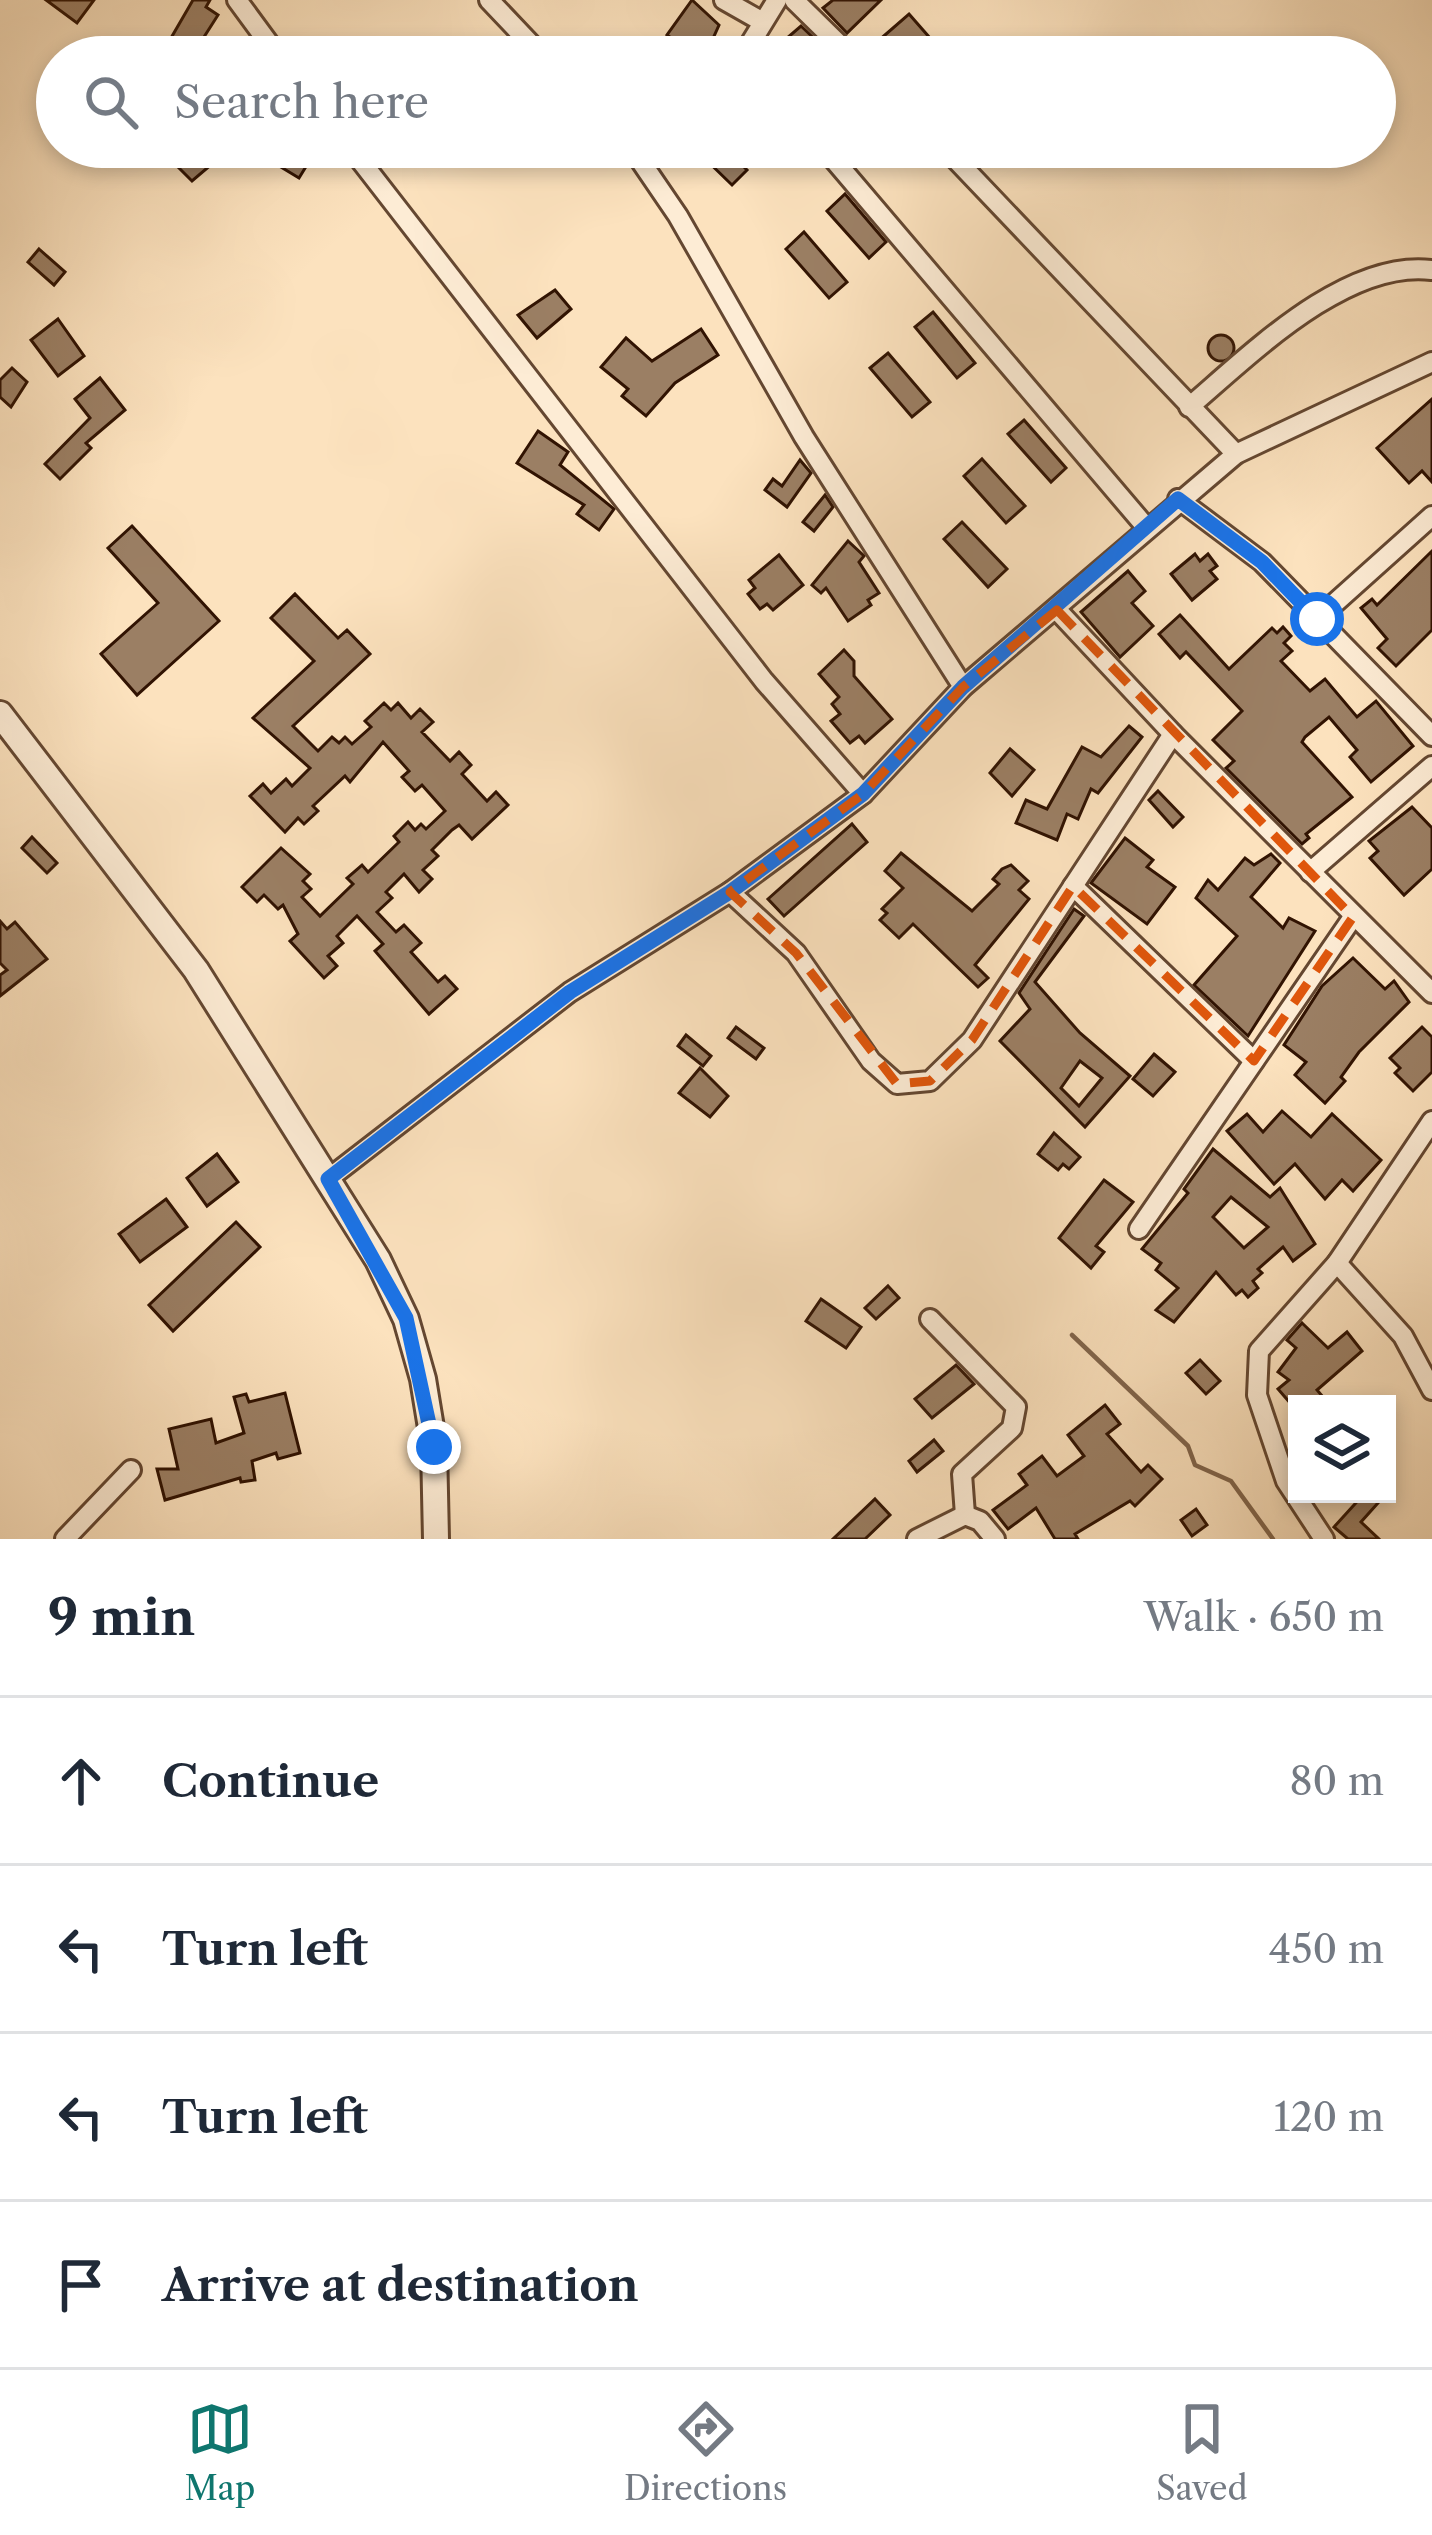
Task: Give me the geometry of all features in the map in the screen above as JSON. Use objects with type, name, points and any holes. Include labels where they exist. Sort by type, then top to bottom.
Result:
[{"type":"street","points":[[237,0],[264,36]]},
{"type":"street","points":[[489,0],[523,36]]},
{"type":"street","points":[[724,0],[761,21]]},
{"type":"street","points":[[753,36],[777,0]]},
{"type":"street","points":[[794,0],[831,36]]},
{"type":"street","points":[[366,168],[764,681],[863,794]]},
{"type":"street","points":[[646,168],[668,198],[803,437],[963,687]]},
{"type":"street","points":[[841,168],[1145,527]]},
{"type":"street","points":[[964,168],[1236,454]]},
{"type":"street","points":[[1189,407],[1282,328],[1372,276],[1405,267],[1432,271]]},
{"type":"street","points":[[328,1179],[558,1000],[730,892],[863,794],[963,687],[1236,454],[1432,362]]},
{"type":"street","points":[[1178,499],[1262,562],[1432,736]]},
{"type":"street","points":[[1317,619],[1432,516]]},
{"type":"street","points":[[1057,610],[1172,734],[1432,993]]},
{"type":"street","points":[[0,714],[164,924],[328,1179],[406,1318],[434,1447],[436,1539]]},
{"type":"street","points":[[730,892],[796,952],[871,1061],[897,1084],[930,1082],[972,1040],[1172,734]]},
{"type":"street","points":[[1310,872],[1432,766]]},
{"type":"street","points":[[1073,886],[1254,1061]]},
{"type":"street","points":[[1139,1229],[1353,917]]},
{"type":"street","points":[[1324,1539],[1286,1481],[1255,1373],[1259,1351],[1337,1263],[1432,1121]]},
{"type":"street","points":[[1337,1263],[1403,1336],[1432,1390]]},
{"type":"street","points":[[930,1319],[1016,1408],[1012,1428],[962,1474],[965,1515]]},
{"type":"street","points":[[65,1539],[131,1470]]},
{"type":"street","points":[[917,1539],[965,1515]]},
{"type":"street","points":[[965,1515],[980,1522],[995,1539]]},
{"type":"highlighted area","points":[[1057,610],[1353,917],[1254,1061],[1073,886],[972,1040],[930,1081],[897,1084],[796,953],[730,892],[863,794],[963,687]]},
{"type":"building","points":[[46,0],[94,0],[77,23]]},
{"type":"building","points":[[193,0],[210,0],[206,7],[218,15],[205,36],[172,36]]},
{"type":"building","points":[[692,0],[719,25],[714,36],[667,35]]},
{"type":"building","points":[[833,0],[881,0],[847,33],[823,8]]},
{"type":"building","points":[[909,14],[928,36],[884,36]]},
{"type":"building","points":[[801,26],[811,36],[789,36]]},
{"type":"building","points":[[179,168],[207,168],[192,181]]},
{"type":"building","points":[[283,168],[305,168],[299,178]]},
{"type":"building","points":[[715,168],[745,168],[732,185]]},
{"type":"building","points":[[845,194],[886,242],[869,258],[827,211]]},
{"type":"building","points":[[804,232],[847,282],[829,298],[786,249]]},
{"type":"building","points":[[39,249],[65,272],[54,285],[28,262]]},
{"type":"building","points":[[555,290],[571,309],[537,338],[518,315]]},
{"type":"building","points":[[933,312],[975,363],[957,378],[915,327]]},
{"type":"building","points":[[58,319],[84,356],[58,376],[31,340]]},
{"type":"building","points":[[701,329],[718,355],[675,383],[646,416],[622,396],[628,389],[601,367],[626,338],[652,361]]},
{"type":"building","points":[[1221,335],[1234,348],[1221,361],[1208,348]]},
{"type":"building","points":[[888,353],[930,402],[912,417],[870,368]]},
{"type":"building","points":[[12,368],[27,382],[11,407],[0,397],[0,380]]},
{"type":"building","points":[[100,378],[125,410],[86,443],[91,448],[60,479],[45,464],[90,418],[75,399]]},
{"type":"building","points":[[1432,399],[1432,482],[1422,471],[1409,483],[1377,448]]},
{"type":"building","points":[[1024,420],[1066,468],[1051,482],[1008,434]]},
{"type":"building","points":[[538,431],[568,452],[560,465],[614,509],[599,530],[577,514],[584,505],[517,463]]},
{"type":"building","points":[[982,459],[1025,506],[1006,523],[964,476]]},
{"type":"building","points":[[800,460],[811,473],[787,507],[765,490],[773,479],[782,486]]},
{"type":"building","points":[[825,495],[833,507],[814,531],[803,522]]},
{"type":"building","points":[[962,522],[1007,569],[988,587],[944,539]]},
{"type":"building","points":[[132,526],[219,621],[137,695],[101,654],[158,603],[108,548]]},
{"type":"building","points":[[848,541],[864,556],[859,562],[879,593],[848,621],[826,588],[821,593],[812,585]]},
{"type":"building","points":[[1432,551],[1432,630],[1396,666],[1378,648],[1387,639],[1361,608],[1372,599],[1377,605]]},
{"type":"building","points":[[1195,554],[1200,561],[1208,554],[1217,566],[1210,571],[1217,579],[1192,600],[1171,574]]},
{"type":"building","points":[[779,555],[803,585],[773,610],[767,604],[760,609],[748,594],[755,588],[749,580]]},
{"type":"building","points":[[1128,571],[1145,591],[1132,603],[1153,626],[1120,657],[1081,612]]},
{"type":"building","points":[[295,594],[338,638],[347,630],[370,654],[293,726],[318,751],[332,737],[339,743],[345,737],[352,744],[371,727],[365,721],[384,703],[391,710],[398,703],[411,718],[420,709],[433,722],[422,732],[450,761],[459,752],[471,765],[462,774],[487,801],[496,792],[508,805],[472,839],[459,825],[452,830],[432,850],[438,856],[423,870],[432,879],[419,892],[404,874],[386,892],[392,898],[377,912],[396,932],[404,925],[421,943],[411,952],[438,982],[445,976],[457,989],[429,1014],[375,951],[383,944],[357,916],[337,936],[343,943],[328,956],[337,966],[324,978],[290,941],[298,934],[283,905],[278,909],[264,895],[257,902],[242,887],[281,848],[310,874],[303,881],[311,889],[302,897],[320,916],[353,884],[347,878],[362,865],[368,872],[399,842],[394,836],[408,822],[415,830],[421,824],[426,829],[445,811],[422,785],[415,791],[402,777],[409,771],[383,742],[350,782],[345,776],[313,806],[318,811],[304,824],[298,818],[285,832],[250,796],[263,784],[271,793],[286,779],[292,786],[310,768],[253,718],[314,661],[271,618]]},
{"type":"building","points":[[1180,615],[1229,669],[1272,628],[1277,633],[1283,627],[1291,636],[1284,643],[1292,651],[1281,661],[1310,691],[1325,679],[1357,717],[1376,701],[1413,746],[1371,782],[1350,757],[1357,750],[1329,717],[1305,737],[1302,742],[1352,797],[1306,834],[1309,838],[1302,844],[1226,768],[1234,761],[1213,740],[1242,711],[1186,652],[1180,658],[1159,634]]},
{"type":"building","points":[[844,650],[854,661],[854,676],[892,719],[865,743],[859,736],[850,743],[831,721],[840,714],[832,704],[839,697],[819,674]]},
{"type":"building","points":[[1129,726],[1142,737],[1098,793],[1091,789],[1078,819],[1067,814],[1057,840],[1016,823],[1026,800],[1047,809],[1082,747],[1101,757]]},
{"type":"building","points":[[1010,749],[1034,770],[1012,796],[990,773]]},
{"type":"building","points":[[1158,791],[1183,817],[1173,827],[1149,800]]},
{"type":"building","points":[[1412,807],[1432,828],[1432,869],[1404,895],[1370,858],[1378,851],[1369,841]]},
{"type":"building","points":[[852,824],[867,842],[784,916],[768,899]]},
{"type":"building","points":[[32,837],[57,863],[47,873],[22,848]]},
{"type":"building","points":[[1125,838],[1153,860],[1147,867],[1175,887],[1147,924],[1091,883]]},
{"type":"building","points":[[901,853],[972,911],[999,884],[993,879],[1002,869],[1011,865],[1028,881],[1019,890],[1029,899],[975,965],[988,978],[978,987],[913,924],[899,938],[880,920],[887,913],[882,909],[903,888],[885,871]]},
{"type":"building","points":[[1271,854],[1280,863],[1251,897],[1283,928],[1289,918],[1315,931],[1248,1036],[1194,985],[1237,936],[1196,898],[1208,880],[1218,890],[1245,858],[1254,865]]},
{"type":"building","points":[[1074,909],[1084,916],[1035,982],[1080,1033],[1130,1076],[1085,1127],[1000,1041],[1030,1009],[1019,993]],"holes":[[[1080,1061],[1102,1078],[1079,1106],[1061,1088]]]},
{"type":"building","points":[[0,921],[7,929],[15,922],[47,959],[0,996],[0,975],[7,970],[0,963]]},
{"type":"building","points":[[1353,958],[1385,989],[1394,981],[1409,1002],[1359,1052],[1341,1077],[1345,1081],[1325,1103],[1295,1075],[1306,1062],[1284,1045],[1322,986]]},
{"type":"building","points":[[736,1027],[764,1048],[756,1059],[728,1038]]},
{"type":"building","points":[[1422,1027],[1432,1037],[1432,1072],[1413,1091],[1395,1073],[1400,1068],[1390,1058]]},
{"type":"building","points":[[686,1035],[711,1056],[703,1066],[678,1046]]},
{"type":"building","points":[[1154,1054],[1175,1072],[1153,1096],[1133,1079]]},
{"type":"building","points":[[700,1068],[728,1096],[710,1117],[679,1093]]},
{"type":"building","points":[[1282,1111],[1311,1137],[1332,1114],[1381,1160],[1353,1191],[1342,1180],[1325,1199],[1295,1164],[1274,1184],[1227,1131],[1247,1114],[1263,1132]]},
{"type":"building","points":[[1054,1133],[1080,1157],[1069,1169],[1063,1164],[1058,1170],[1038,1154]]},
{"type":"building","points":[[1213,1149],[1270,1197],[1280,1188],[1315,1244],[1293,1261],[1283,1247],[1258,1269],[1262,1273],[1253,1281],[1258,1288],[1248,1297],[1242,1290],[1236,1295],[1216,1272],[1174,1322],[1156,1310],[1178,1288],[1156,1270],[1161,1263],[1142,1249],[1188,1193],[1184,1189]],"holes":[[[1231,1197],[1268,1227],[1244,1248],[1213,1217]]]},
{"type":"building","points":[[217,1154],[238,1182],[207,1206],[187,1178]]},
{"type":"building","points":[[1104,1180],[1133,1202],[1096,1246],[1104,1252],[1091,1268],[1059,1238]]},
{"type":"building","points":[[166,1199],[187,1227],[140,1262],[119,1234]]},
{"type":"building","points":[[236,1222],[260,1247],[173,1331],[149,1305]]},
{"type":"building","points":[[888,1286],[899,1298],[876,1319],[865,1308]]},
{"type":"building","points":[[821,1299],[861,1327],[846,1348],[806,1321]]},
{"type":"building","points":[[1302,1323],[1328,1348],[1347,1332],[1362,1351],[1317,1390],[1321,1395],[1288,1395],[1288,1401],[1278,1389],[1289,1380],[1278,1372],[1296,1348],[1287,1340]]},
{"type":"building","points":[[1200,1360],[1220,1381],[1206,1394],[1186,1373]]},
{"type":"building","points":[[956,1365],[974,1384],[932,1418],[915,1399]]},
{"type":"building","points":[[285,1393],[300,1453],[278,1459],[276,1453],[252,1461],[255,1480],[241,1482],[240,1478],[165,1500],[157,1469],[178,1469],[169,1429],[211,1419],[216,1443],[244,1433],[234,1397],[246,1394],[249,1402]]},
{"type":"building","points":[[1105,1405],[1120,1424],[1107,1434],[1141,1472],[1148,1465],[1162,1479],[1135,1506],[1130,1501],[1075,1534],[1078,1539],[1055,1539],[1036,1508],[1008,1529],[993,1510],[1027,1485],[1019,1474],[1042,1456],[1057,1476],[1084,1456],[1068,1435]]},
{"type":"building","points":[[934,1440],[943,1451],[917,1472],[909,1461]]},
{"type":"building","points":[[875,1499],[890,1515],[865,1539],[833,1539]]},
{"type":"building","points":[[1356,1503],[1378,1503],[1361,1522],[1379,1539],[1348,1539],[1334,1527]]},
{"type":"building","points":[[1196,1509],[1207,1525],[1192,1536],[1181,1520]]},
{"type":"waterway","points":[[1072,1335],[1188,1446],[1195,1465],[1231,1481],[1273,1539]]},
{"type":"route","points":[[434,1447],[406,1318],[378,1260],[328,1179],[570,992],[730,892],[863,794],[963,687],[1057,610],[1178,499],[1262,562],[1317,619]]}]
